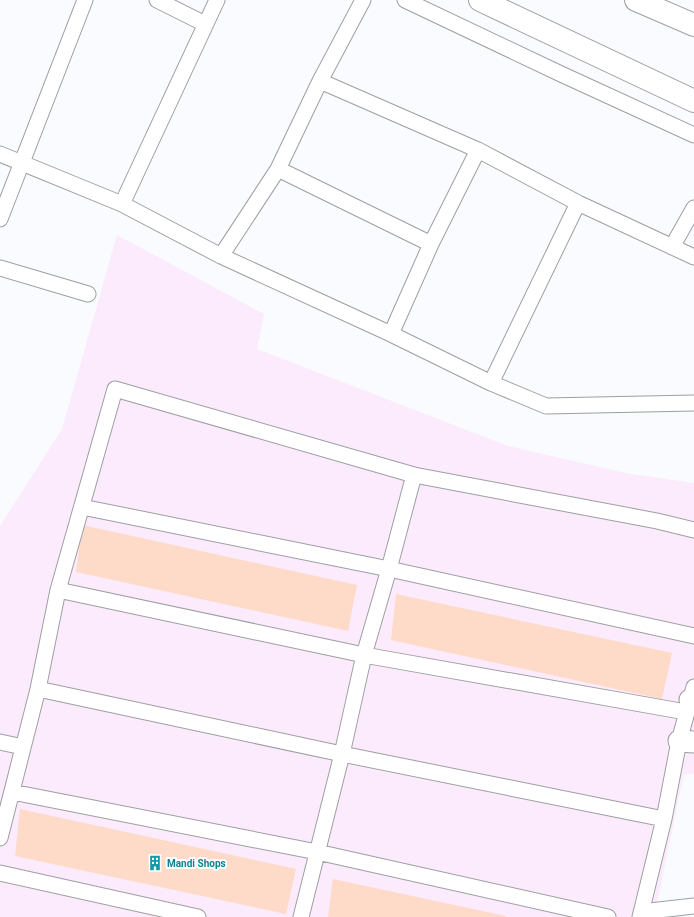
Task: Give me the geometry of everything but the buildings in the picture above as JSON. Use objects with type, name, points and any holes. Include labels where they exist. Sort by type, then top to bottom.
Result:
[{"type":"main road","points":[[480,0],[694,101]]},
{"type":"main road","points":[[636,0],[694,25]]},
{"type":"street","points":[[0,219],[85,0]]},
{"type":"street","points":[[157,0],[205,24]]},
{"type":"street","points":[[122,204],[217,0]]},
{"type":"street","points":[[221,256],[278,169],[320,81],[364,0]]},
{"type":"street","points":[[405,0],[694,135]]},
{"type":"street","points":[[320,81],[478,150],[578,203],[694,257]]},
{"type":"street","points":[[390,334],[431,244],[478,150]]},
{"type":"street","points":[[0,154],[122,204],[221,256],[390,334],[491,383],[546,406],[694,403]]},
{"type":"street","points":[[278,169],[431,244]]},
{"type":"street","points":[[491,383],[578,203]]},
{"type":"street","points":[[672,246],[694,208]]},
{"type":"street","points":[[0,268],[88,294]]},
{"type":"street","points":[[0,838],[38,689],[58,590],[115,389],[414,475],[656,521],[694,530]]},
{"type":"street","points":[[301,917],[342,754],[364,655],[414,475]]},
{"type":"street","points":[[82,507],[389,569],[694,636]]},
{"type":"street","points":[[58,590],[364,655],[691,700],[686,741],[664,819],[640,914],[694,906]]},
{"type":"street","points":[[38,689],[342,754],[664,819]]},
{"type":"street","points":[[0,742],[23,747]]},
{"type":"street","points":[[12,792],[317,852],[608,917]]},
{"type":"street","points":[[0,873],[198,917]]},
{"type":"shaded area","points":[[117,235],[264,314],[257,349],[508,446],[625,473],[694,483],[694,774],[684,774],[654,917],[0,917],[0,526],[62,429]]},
{"type":"place","name":"Mandi Shops","points":[[155,863]]}]
